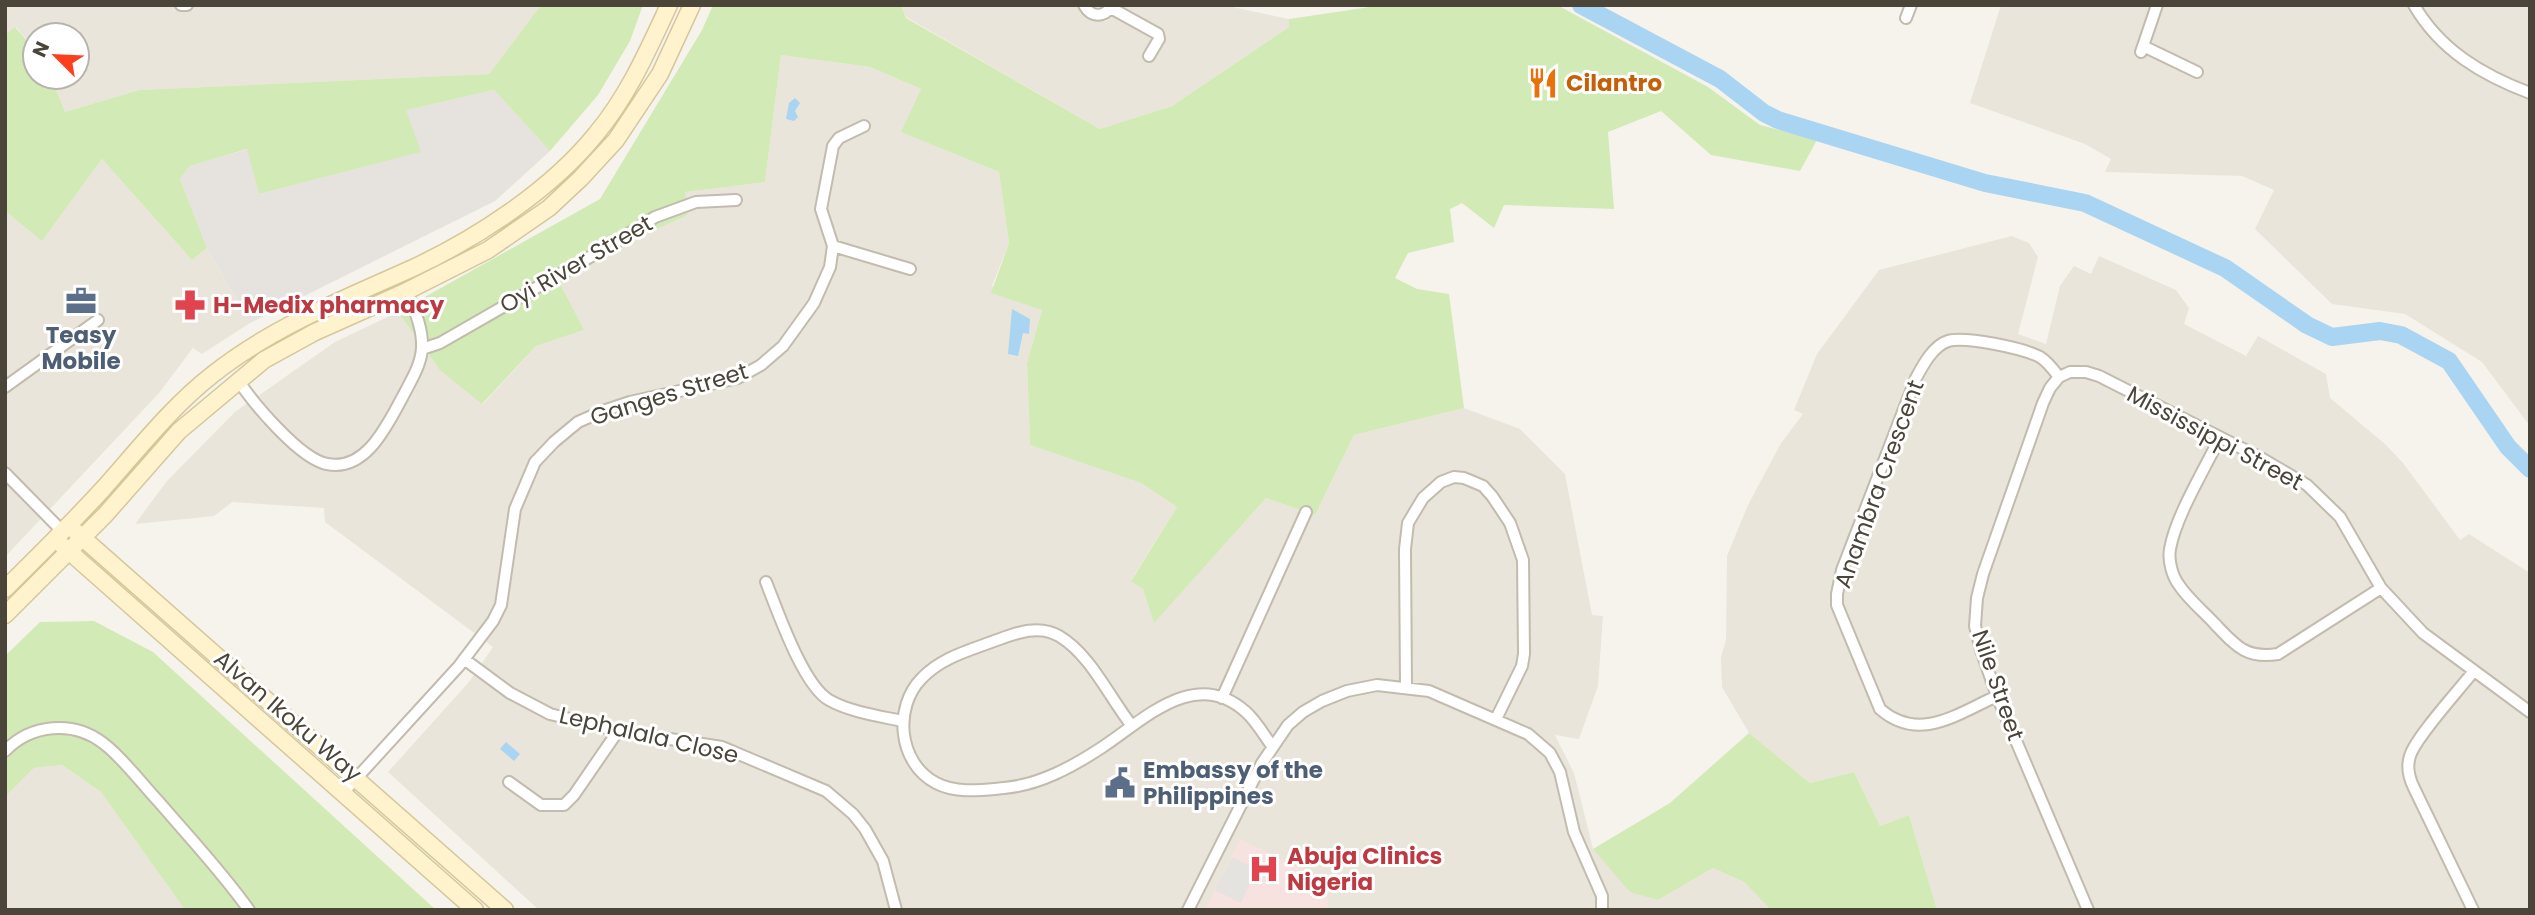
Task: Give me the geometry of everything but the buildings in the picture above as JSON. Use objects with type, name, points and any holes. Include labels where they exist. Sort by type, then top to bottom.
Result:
[{"type":"street","points":[[181,5],[187,5]]},
{"type":"street","points":[[5,589],[180,404],[211,376],[273,334],[461,243],[550,181],[596,135],[622,98],[643,62],[669,5]]},
{"type":"street","points":[[5,615],[105,515],[179,431],[264,359],[488,250],[549,208],[616,140],[639,108],[660,74],[692,5]]},
{"type":"street","points":[[1084,5],[1089,12],[1098,15],[1108,12],[1112,7],[1158,34],[1159,38],[1149,56]]},
{"type":"street","points":[[1906,18],[1911,5]]},
{"type":"street","points":[[2157,5],[2142,49],[2197,72]]},
{"type":"street","points":[[2414,5],[2442,42],[2468,64],[2530,93]]},
{"type":"street","points":[[864,126],[839,138],[833,146],[821,209],[833,246],[910,269]]},
{"type":"street","name":"Oyi River Street","points":[[422,349],[440,344],[655,217],[696,202],[736,200]]},
{"type":"street","name":"Ganges Street","points":[[344,793],[484,635],[501,605],[515,509],[535,462],[578,422],[603,411],[630,402],[738,378],[761,365],[783,346],[814,303],[830,267],[833,246]]},
{"type":"street","points":[[238,380],[257,407],[289,439],[318,461],[328,465],[354,461],[365,453],[384,430],[417,369],[422,349],[421,330],[407,291]]},
{"type":"street","points":[[5,387],[98,320]]},
{"type":"street","name":"Anambra Crescent","points":[[1997,696],[1936,723],[1917,726],[1901,724],[1880,709],[1841,619],[1837,594],[1842,570],[1916,378],[1928,357],[1945,341],[1967,339],[2040,358],[2059,377]]},
{"type":"street","name":"Mississippi Street","points":[[2059,377],[2070,372],[2086,372],[2099,376],[2220,437],[2307,485],[2340,517],[2381,588],[2423,633],[2530,712]]},
{"type":"street","name":"Nile Street","points":[[2059,377],[2043,403],[1983,574],[1977,598],[1975,626],[1997,696],[2088,910]]},
{"type":"street","points":[[2220,437],[2180,521],[2170,551],[2172,570],[2178,585],[2234,644],[2246,653],[2262,657],[2278,654],[2381,588]]},
{"type":"street","points":[[5,473],[62,531]]},
{"type":"street","points":[[1406,687],[1405,549],[1408,523],[1423,498],[1441,482],[1454,477],[1464,478],[1483,486],[1492,496],[1510,523],[1523,560],[1522,666],[1496,719]]},
{"type":"street","points":[[1223,698],[1306,512]]},
{"type":"street","points":[[105,515],[102,545],[111,562]]},
{"type":"street","name":"Alvan Ikoku Way","points":[[62,531],[83,538],[505,910]]},
{"type":"street","name":"Alvan Ikoku Way","points":[[62,531],[69,552],[475,910]]},
{"type":"street","points":[[44,576],[77,571],[99,577]]},
{"type":"street","points":[[766,582],[802,666],[817,691],[838,704],[902,721]]},
{"type":"street","points":[[1132,726],[1087,661],[1060,637],[1050,632],[1034,630],[1003,638],[934,667],[919,680],[904,710],[902,721],[904,739],[919,768],[936,783],[960,790],[1014,787],[1055,775],[1101,748],[1163,705],[1188,695],[1223,698],[1246,712],[1272,746]]},
{"type":"street","name":"Lephalala Close","points":[[464,659],[510,693],[550,713],[618,731],[722,747],[825,791],[853,814],[883,861],[896,910]]},
{"type":"street","points":[[2473,672],[2415,746],[2408,765],[2413,789],[2473,910]]},
{"type":"street","points":[[1188,910],[1272,746],[1288,725],[1322,701],[1347,691],[1377,685],[1429,691],[1528,734],[1550,752],[1560,772],[1574,832],[1602,896],[1602,910]]},
{"type":"street","points":[[5,751],[20,737],[50,727],[70,728],[103,743],[153,795],[249,910]]},
{"type":"street","points":[[509,782],[541,804],[564,805],[574,795],[618,731]]},
{"type":"shaded area","points":[[5,5],[541,5],[489,74],[139,90],[65,112],[57,91],[91,91],[91,21],[21,21],[21,33],[16,27],[5,35]]},
{"type":"shaded area","points":[[901,5],[1077,5],[1081,13],[1093,20],[1106,21],[1120,5],[1223,5],[1289,19],[1289,27],[1172,106],[1100,129],[906,17]]},
{"type":"shaded area","points":[[2001,5],[2530,5],[2530,426],[2482,362],[2405,314],[2332,304],[2255,229],[2274,190],[2242,176],[2105,172],[2111,159],[2085,144],[1970,103]]},
{"type":"shaded area","points":[[781,55],[870,67],[921,89],[902,132],[999,172],[1009,243],[992,286],[1042,310],[1027,363],[1030,445],[1141,483],[1177,507],[1131,580],[1143,589],[1154,622],[1266,498],[1315,515],[1354,435],[1464,408],[1520,429],[1565,474],[1592,615],[1603,616],[1598,686],[1579,739],[1555,735],[1574,773],[1593,849],[1658,900],[1713,868],[1744,882],[1771,910],[539,910],[388,772],[469,682],[493,647],[325,522],[324,508],[232,502],[214,516],[135,524],[167,481],[235,412],[335,342],[398,312],[440,369],[483,404],[536,346],[584,330],[559,284],[626,243],[688,215],[684,192],[765,182]]},
{"type":"shaded area","points":[[494,90],[550,151],[495,201],[250,323],[207,248],[180,179],[190,166],[248,149],[259,194],[420,152],[405,110]]},
{"type":"shaded area","points":[[102,159],[192,260],[207,248],[250,323],[202,354],[193,348],[159,393],[5,557],[5,211],[42,241]]},
{"type":"shaded area","points":[[2012,236],[2029,243],[2038,257],[2018,334],[2046,344],[2060,286],[2074,266],[2091,274],[2099,256],[2176,290],[2189,308],[2184,324],[2246,356],[2258,336],[2326,374],[2330,398],[2385,444],[2403,463],[2460,540],[2469,534],[2530,573],[2530,910],[1937,910],[1909,815],[1880,826],[1854,772],[1810,783],[1749,733],[1722,687],[1721,657],[1726,640],[1727,556],[1748,505],[1781,443],[1803,414],[1794,410],[1817,354],[1879,270]]},
{"type":"shaded area","points":[[62,765],[101,792],[185,910],[5,910],[5,797],[34,768]]},
{"type":"shaded area","name":"Abuja Clinics Nigeria","points":[[1240,839],[1326,881],[1329,910],[1205,910]]},
{"type":"shaded area","points":[[1232,857],[1257,869],[1241,903],[1215,890]]},
{"type":"green space","points":[[541,5],[643,5],[630,41],[598,95],[550,151],[494,90],[406,110],[421,152],[259,194],[247,149],[190,166],[180,179],[207,248],[192,260],[102,159],[42,241],[5,211],[5,35],[15,27],[21,34],[21,91],[57,91],[65,112],[139,90],[489,74]]},
{"type":"green space","points":[[713,5],[901,5],[906,18],[1100,129],[1172,106],[1289,27],[1289,19],[1370,7],[1557,5],[1708,87],[1760,125],[1817,140],[1800,171],[1711,155],[1661,111],[1608,132],[1614,209],[1504,205],[1494,228],[1462,203],[1450,209],[1454,242],[1408,253],[1395,278],[1417,289],[1449,294],[1464,408],[1354,435],[1315,515],[1266,498],[1154,623],[1143,589],[1131,581],[1177,507],[1141,483],[1030,445],[1027,363],[1042,310],[991,293],[1009,243],[999,172],[901,132],[921,89],[870,67],[781,55],[765,182],[685,192],[688,215],[626,243],[560,284],[584,330],[536,346],[482,404],[440,370],[398,312],[600,199],[702,30]]},
{"type":"green space","points":[[94,621],[153,652],[436,910],[185,910],[101,792],[62,765],[34,768],[5,797],[5,656],[40,622]]},
{"type":"green space","points":[[1749,733],[1810,783],[1854,772],[1880,826],[1909,815],[1937,910],[1771,910],[1744,882],[1713,868],[1658,900],[1630,892],[1593,849],[1670,803]]},
{"type":"water","points":[[795,98],[800,103],[795,111],[798,117],[794,121],[786,119],[789,103]]},
{"type":"water","points":[[1012,309],[1030,319],[1029,334],[1023,333],[1018,356],[1008,354]]},
{"type":"water","points":[[506,742],[520,754],[514,761],[500,749]]},
{"type":"waterway","points":[[1581,5],[1720,79],[1764,113],[1778,120],[1985,183],[2085,203],[2225,268],[2307,325],[2332,337],[2380,331],[2401,335],[2449,361],[2508,447],[2530,469]]},
{"type":"place","name":"Cilantro","points":[[1543,83]]},
{"type":"place","name":"Teasy Mobile","points":[[81,301]]},
{"type":"place","name":"H-Medix pharmacy","points":[[190,305]]},
{"type":"place","name":"Embassy of the Philippines","points":[[1120,783]]},
{"type":"place","name":"Abuja Clinics Nigeria","points":[[1264,869]]}]
